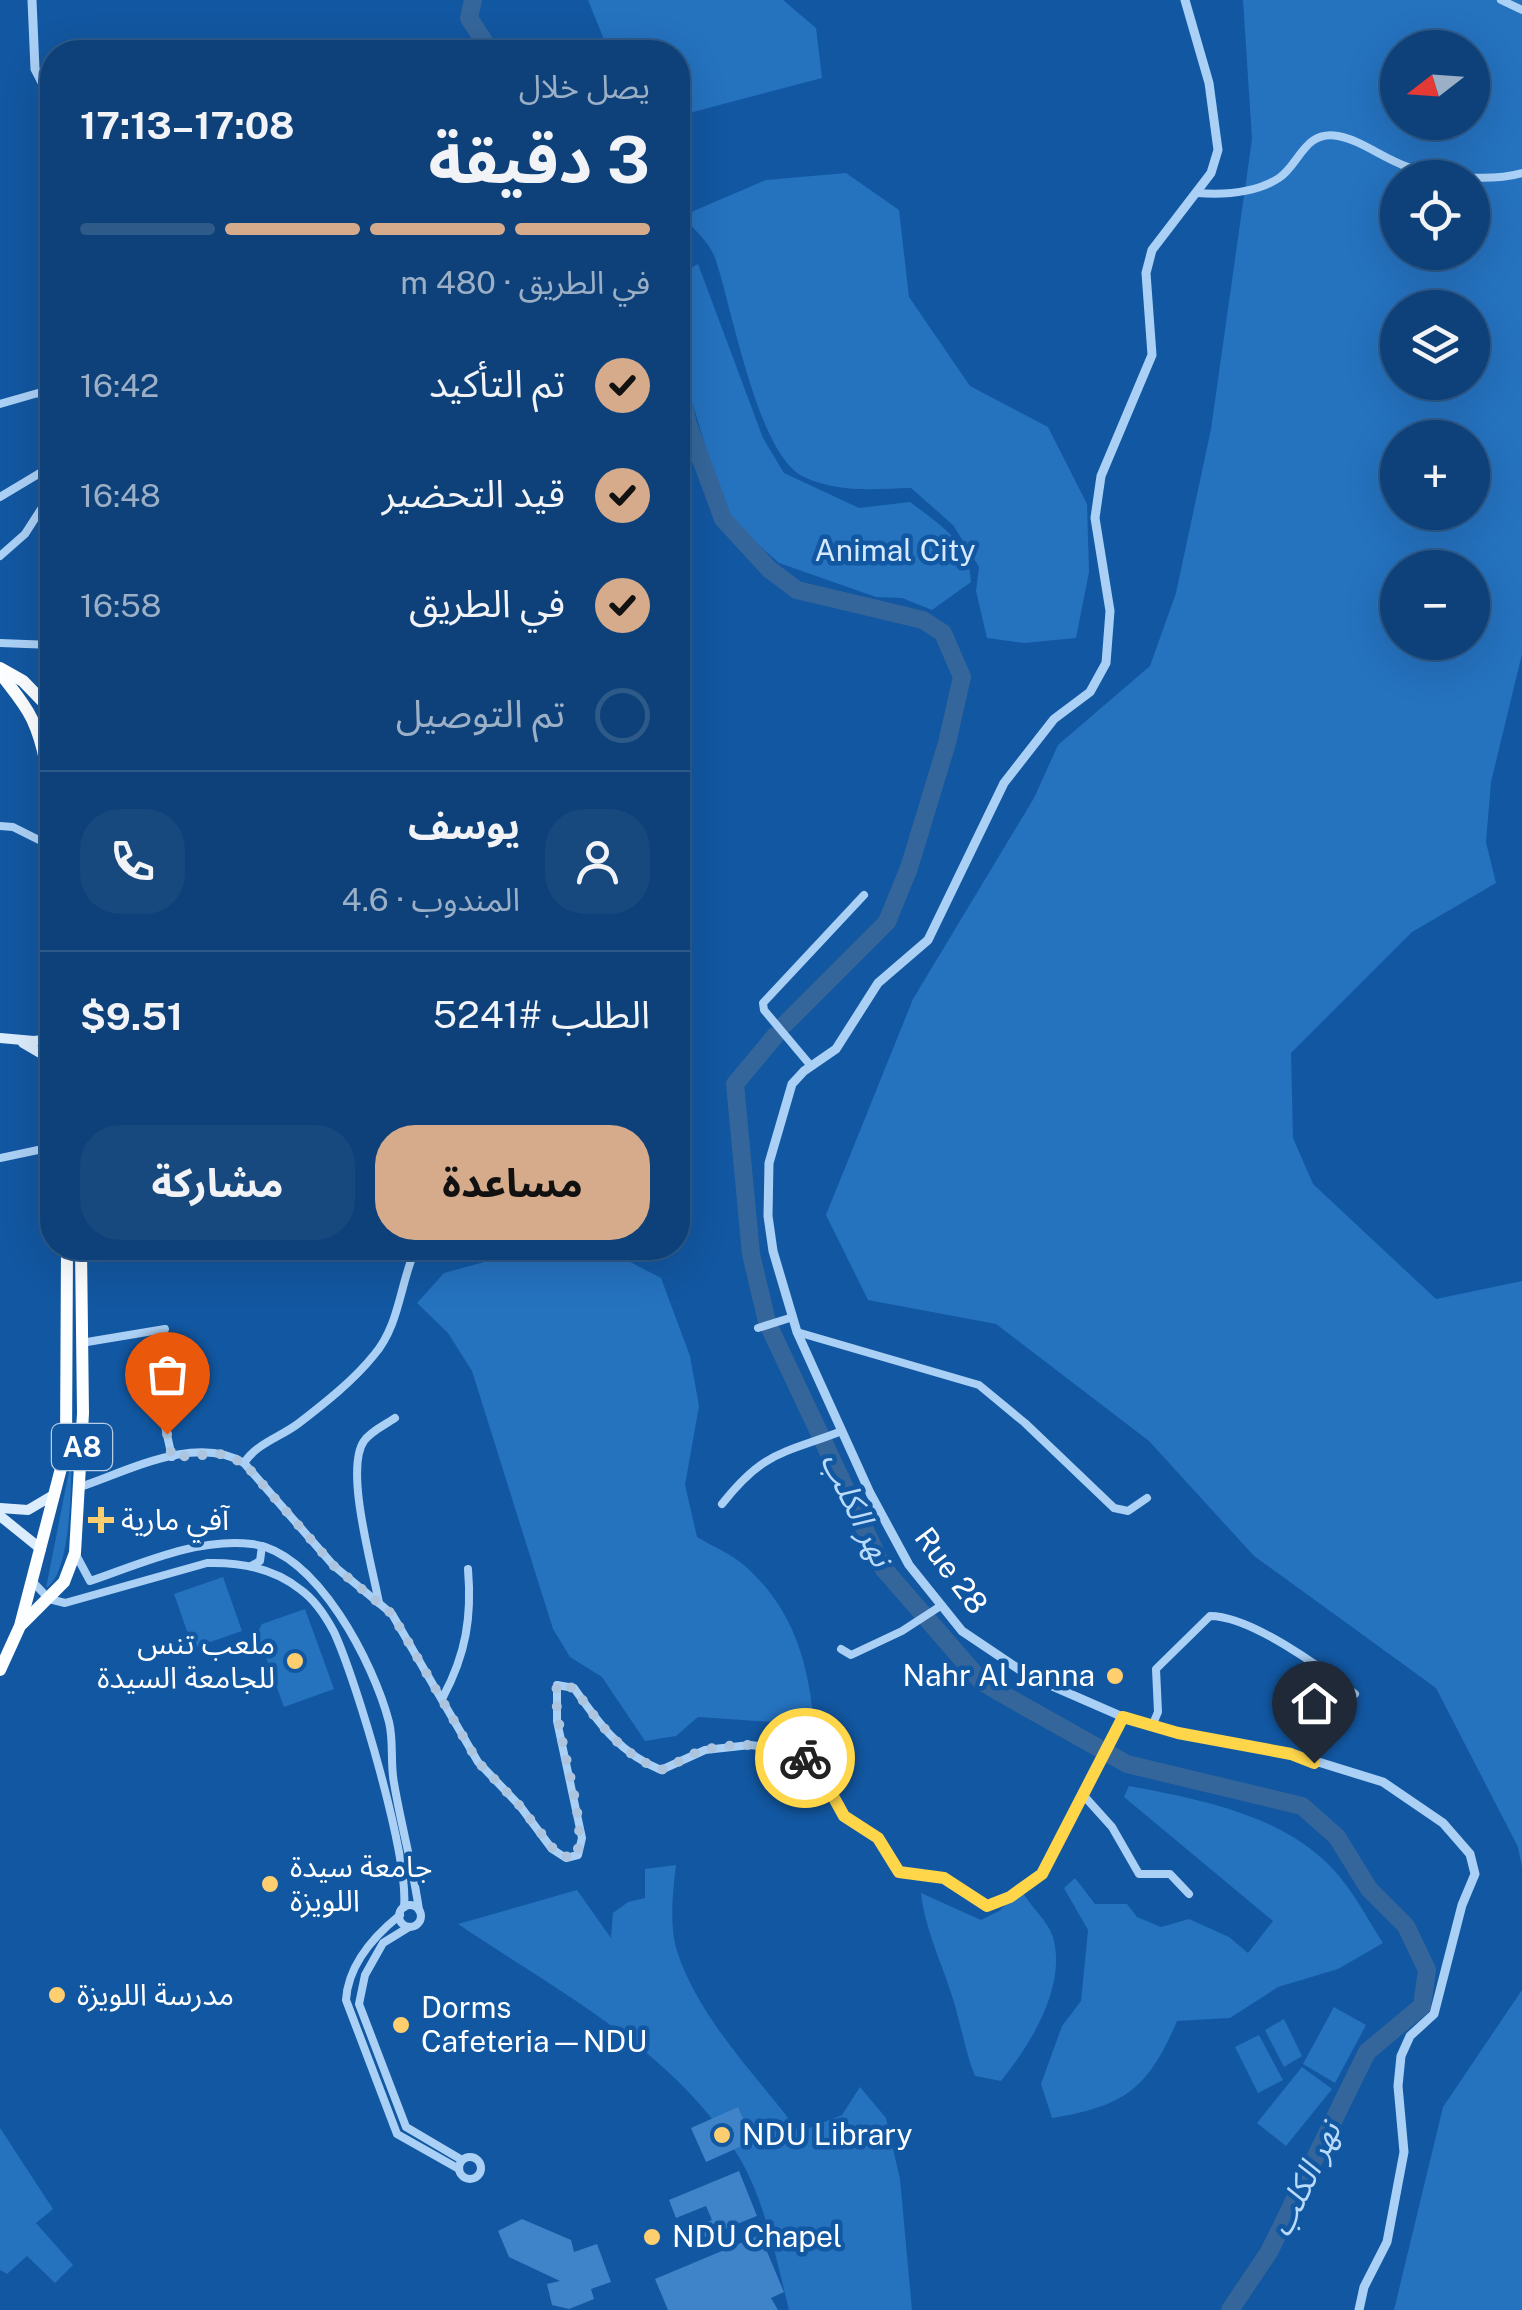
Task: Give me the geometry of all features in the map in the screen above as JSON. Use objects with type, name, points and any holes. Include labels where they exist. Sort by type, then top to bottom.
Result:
[{"type":"highway","points":[[0,670],[23,680],[40,699]]},
{"type":"highway","points":[[0,670],[31,717],[40,750]]},
{"type":"highway","name":"A8","points":[[0,1670],[20,1626],[56,1494],[69,1425],[68,1260]]},
{"type":"highway","name":"A8","points":[[20,1626],[70,1572],[75,1553],[80,1487],[81,1260]]},
{"type":"main road","points":[[0,1038],[40,1039]]},
{"type":"main road","points":[[18,1040],[40,1053]]},
{"type":"main road","points":[[0,1508],[28,1510],[56,1494]]},
{"type":"main road","points":[[0,1516],[41,1549]]},
{"type":"main road","points":[[0,1532],[25,1536]]},
{"type":"street","points":[[32,0],[35,70],[40,79]]},
{"type":"street","name":"Rue 28","points":[[1185,0],[1209,84],[1218,138],[1211,174],[1152,250],[1146,273],[1152,355],[1101,476],[1095,518],[1110,612],[1106,663],[1090,692],[1054,719],[1004,783],[928,940],[878,983],[836,1049],[796,1077],[767,1178],[773,1251],[791,1318],[892,1536],[936,1609],[1006,1664],[1123,1717],[1300,1756],[1383,1782],[1454,1832],[1474,1865],[1476,1874],[1462,1905],[1434,2014],[1410,2036],[1402,2056],[1398,2086],[1404,2152],[1387,2242],[1364,2287],[1359,2310]]},
{"type":"street","points":[[1501,0],[1522,10]]},
{"type":"street","points":[[1197,193],[1238,191],[1271,182],[1287,171],[1304,145],[1331,136],[1427,171],[1506,177],[1522,173]]},
{"type":"street","points":[[0,404],[40,394]]},
{"type":"street","points":[[0,498],[40,473]]},
{"type":"street","points":[[0,556],[25,534],[40,511]]},
{"type":"street","points":[[0,643],[17,640],[40,644]]},
{"type":"street","points":[[0,826],[13,826],[40,840]]},
{"type":"street","points":[[812,1066],[766,1014],[764,1003],[864,894]]},
{"type":"street","points":[[0,1158],[40,1150]]},
{"type":"street","points":[[244,1463],[251,1452],[297,1425],[376,1354],[391,1328],[410,1260]]},
{"type":"street","points":[[758,1328],[791,1318]]},
{"type":"street","points":[[81,1343],[165,1329]]},
{"type":"street","points":[[797,1332],[979,1385],[1026,1423],[1114,1508],[1128,1512],[1147,1498]]},
{"type":"street","points":[[154,1373],[172,1457]]},
{"type":"street","points":[[379,1603],[361,1504],[358,1459],[366,1438],[395,1418]]},
{"type":"street","points":[[722,1504],[748,1472],[764,1460],[842,1431]]},
{"type":"street","points":[[80,1487],[172,1457],[220,1454],[244,1463],[334,1566],[392,1614],[484,1770],[520,1806],[552,1849],[566,1858],[578,1854],[582,1838],[556,1709],[557,1685],[566,1683],[574,1688],[592,1716],[625,1749],[661,1770],[705,1750],[750,1745],[792,1750],[808,1759],[822,1776],[844,1816],[878,1838],[899,1872],[944,1878],[987,1906],[998,1905],[1042,1874],[1123,1717]]},
{"type":"street","points":[[90,1581],[214,1544],[262,1546],[298,1563],[341,1615],[390,1726],[393,1779],[419,1910],[420,1922],[383,1943],[366,1976],[360,2004],[406,2127],[461,2165],[397,2134],[346,2000],[347,1986],[370,1942],[402,1911],[412,1905],[419,1910]]},
{"type":"street","points":[[251,1566],[260,1561],[262,1546]]},
{"type":"street","points":[[75,1553],[90,1581],[82,1602]]},
{"type":"street","points":[[32,1581],[49,1598],[65,1604],[207,1563],[251,1566],[284,1578],[303,1591],[333,1630],[374,1758],[400,1866],[402,1923],[408,1927]]},
{"type":"street","points":[[444,1697],[457,1672],[470,1624],[468,1569]]},
{"type":"street","points":[[841,1648],[851,1655],[859,1654],[936,1609]]},
{"type":"street","points":[[1152,1726],[1158,1712],[1156,1668],[1210,1616],[1245,1621],[1325,1670],[1355,1694]]},
{"type":"street","points":[[1085,1797],[1112,1827],[1139,1874],[1170,1874],[1189,1894]]},
{"type":"green space","points":[[588,0],[783,0],[816,28],[822,78],[690,113],[690,40],[604,40]]},
{"type":"green space","points":[[1243,0],[1522,0],[1522,654],[1491,782],[1486,842],[1496,883],[1412,932],[1291,1053],[1293,1138],[1313,1184],[1436,1299],[1522,1281],[1522,1867],[1518,1847],[1436,1688],[1254,1556],[1149,1441],[996,1324],[868,1300],[826,1215],[913,999],[1034,798],[1058,745],[1150,666],[1176,593],[1211,429],[1252,139]]},
{"type":"green space","points":[[846,173],[899,210],[909,297],[970,386],[1048,427],[1087,504],[1089,572],[1076,638],[1024,643],[987,638],[976,591],[979,567],[953,525],[911,488],[843,488],[804,477],[787,463],[773,440],[748,377],[713,252],[690,225],[690,213],[766,180]]},
{"type":"green space","name":"Animal City","points":[[698,264],[763,438],[784,473],[859,508],[910,502],[959,545],[971,582],[932,610],[902,598],[876,597],[779,563],[727,517],[690,395],[690,268]]},
{"type":"green space","points":[[492,1260],[626,1260],[661,1278],[690,1356],[699,1406],[685,1485],[697,1537],[740,1562],[774,1598],[801,1653],[813,1715],[773,1722],[698,1717],[676,1736],[645,1741],[602,1677],[570,1657],[553,1629],[472,1371],[448,1333],[417,1303],[444,1273]]},
{"type":"green space","points":[[72,1456],[65,1548],[54,1579],[46,1588]]},
{"type":"green space","points":[[223,1577],[242,1631],[193,1648],[174,1594]]},
{"type":"green space","name":"ملعب تنس للجامعة السيدة","points":[[305,1609],[334,1689],[284,1707],[257,1633],[262,1624]]},
{"type":"green space","points":[[1129,1786],[1236,1811],[1287,1833],[1338,1874],[1383,1943],[1338,1969],[1278,1987],[1230,2018],[1177,2021],[1156,2063],[1131,2090],[1098,2107],[1052,2118],[1041,2084],[1062,2026],[1081,2001],[1088,1930],[1064,1888],[1075,1878],[1095,1904],[1127,1904],[1137,1917],[1161,1927],[1189,1919],[1229,1937],[1248,1953],[1273,1921],[1124,1797]]},
{"type":"green space","points":[[676,1865],[673,1931],[687,1976],[714,2023],[799,2132],[842,2115],[860,2087],[886,2118],[900,2179],[912,2310],[789,2310],[756,2193],[739,2157],[713,2119],[682,2085],[612,2026],[458,1924],[577,1890],[611,1938],[613,1913],[628,1902],[645,1898],[645,1869]]},
{"type":"green space","points":[[1022,1891],[1053,1937],[1055,1975],[1044,2014],[1001,2081],[975,2076],[921,1893],[981,1920],[999,1911]]},
{"type":"green space","points":[[1522,1990],[1522,2310],[1394,2310],[1443,2107]]},
{"type":"green space","points":[[1334,2007],[1366,2025],[1335,2083],[1303,2064]]},
{"type":"green space","points":[[1284,2019],[1302,2056],[1284,2067],[1265,2030]]},
{"type":"green space","points":[[1259,2035],[1283,2080],[1258,2093],[1235,2047]]},
{"type":"green space","points":[[1302,2067],[1332,2089],[1286,2146],[1257,2123]]},
{"type":"green space","points":[[0,2128],[53,2209],[36,2223],[73,2265],[55,2283],[27,2256],[7,2274],[0,2270]]},
{"type":"building","name":"NDU Library","points":[[738,2107],[753,2141],[706,2162],[691,2128]]},
{"type":"building","points":[[739,2171],[757,2216],[687,2244],[682,2232],[712,2220],[706,2206],[676,2218],[669,2200]]},
{"type":"building","points":[[522,2219],[571,2240],[574,2252],[597,2244],[611,2282],[591,2289],[594,2299],[569,2309],[552,2305],[547,2284],[560,2281],[509,2257],[498,2231]]},
{"type":"building","points":[[760,2235],[784,2292],[771,2298],[778,2310],[668,2310],[655,2279]]},
{"type":"waterway","name":"نهر الكلب","points":[[473,0],[469,18],[483,40]]},
{"type":"waterway","name":"نهر الكلب","points":[[690,429],[723,519],[769,569],[797,590],[923,620],[943,633],[962,677],[947,743],[909,868],[887,922],[785,1024]]},
{"type":"waterway","name":"نهر الكلب","points":[[775,1036],[735,1084],[751,1254],[767,1322],[883,1568],[981,1681],[999,1692],[1127,1764],[1302,1806],[1337,1837],[1369,1889],[1406,1926],[1427,1970],[1422,2006],[1367,2052],[1269,2252],[1230,2310]]},
{"type":"way so far","points":[[167,1434],[172,1457],[220,1454],[244,1463],[334,1566],[392,1614],[444,1697],[478,1762],[520,1806],[558,1855],[574,1858],[582,1838],[558,1721],[557,1685],[566,1683],[574,1688],[607,1733],[637,1758],[661,1770],[705,1750],[750,1745],[792,1750],[805,1758]]},
{"type":"place","name":"آفي مارية","points":[[101,1520]]},
{"type":"place","name":"ملعب تنس للجامعة السيدة","points":[[295,1661]]},
{"type":"place","name":"Nahr Al Janna","points":[[1115,1676]]},
{"type":"place","name":"جامعة سيدة اللويزة","points":[[270,1884]]},
{"type":"place","name":"مدرسة اللويزة","points":[[57,1995]]},
{"type":"place","name":"Dorms Cafeteria—NDU","points":[[401,2025]]},
{"type":"place","name":"NDU Library","points":[[722,2135]]},
{"type":"place","name":"NDU Chapel","points":[[652,2237]]},
{"type":"route","points":[[805,1758],[822,1776],[844,1816],[878,1838],[899,1872],[944,1878],[987,1906],[998,1905],[1042,1874],[1080,1807],[1123,1717],[1178,1733],[1300,1756],[1314,1763]]}]
